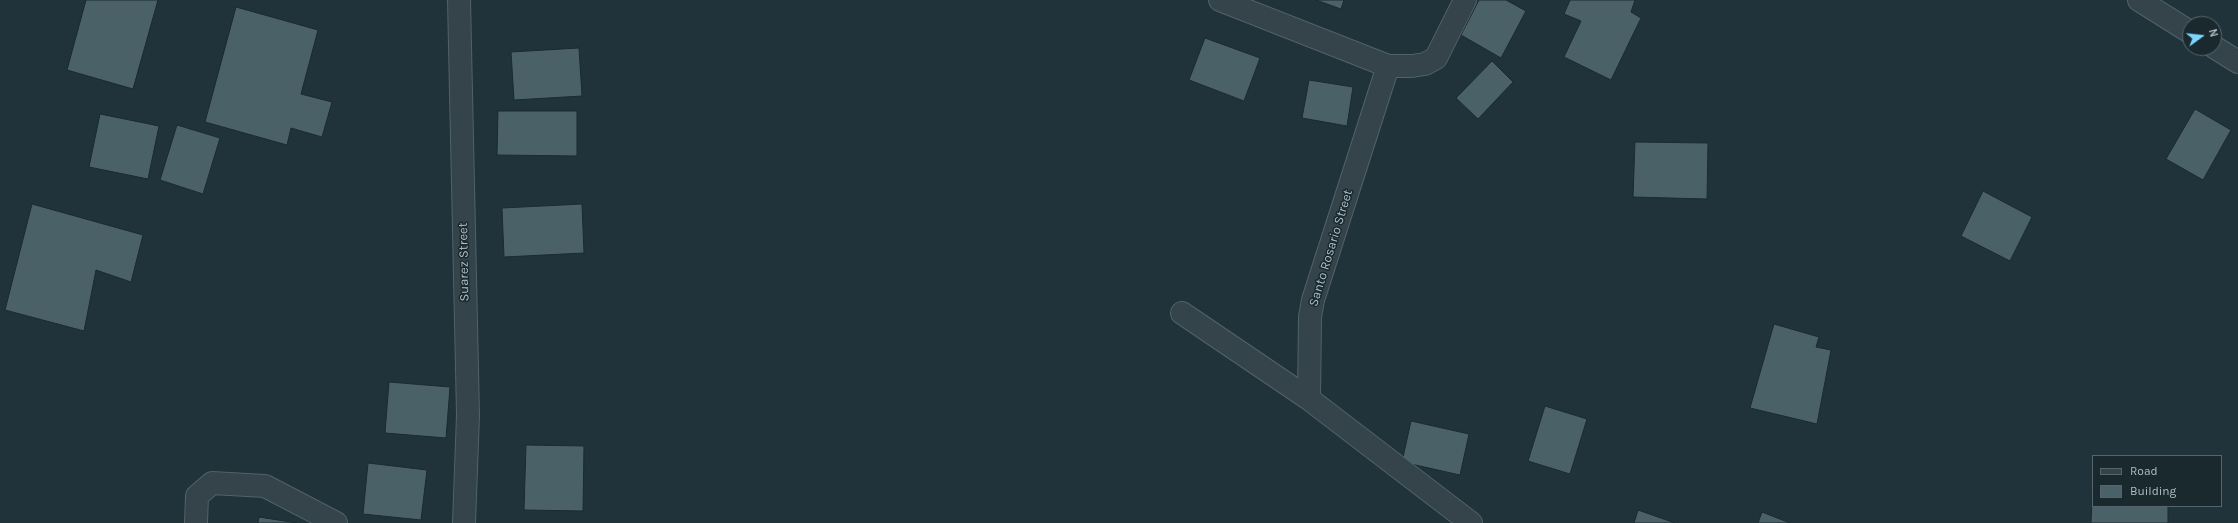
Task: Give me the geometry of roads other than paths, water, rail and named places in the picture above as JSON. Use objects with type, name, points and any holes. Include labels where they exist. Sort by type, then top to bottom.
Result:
[{"type":"street","name":"Suarez Street","points":[[459,0],[468,415],[464,523]]},
{"type":"street","points":[[1220,0],[1388,66],[1425,64],[1436,58],[1466,0]]},
{"type":"street","points":[[2139,0],[2182,27]]},
{"type":"street","points":[[2222,52],[2238,62]]},
{"type":"street","name":"Santo Rosario Street","points":[[1309,399],[1310,318],[1313,300],[1388,66]]},
{"type":"street","points":[[1182,313],[1309,399],[1471,523]]},
{"type":"street","points":[[196,523],[197,496],[212,483],[265,486],[336,523]]}]
